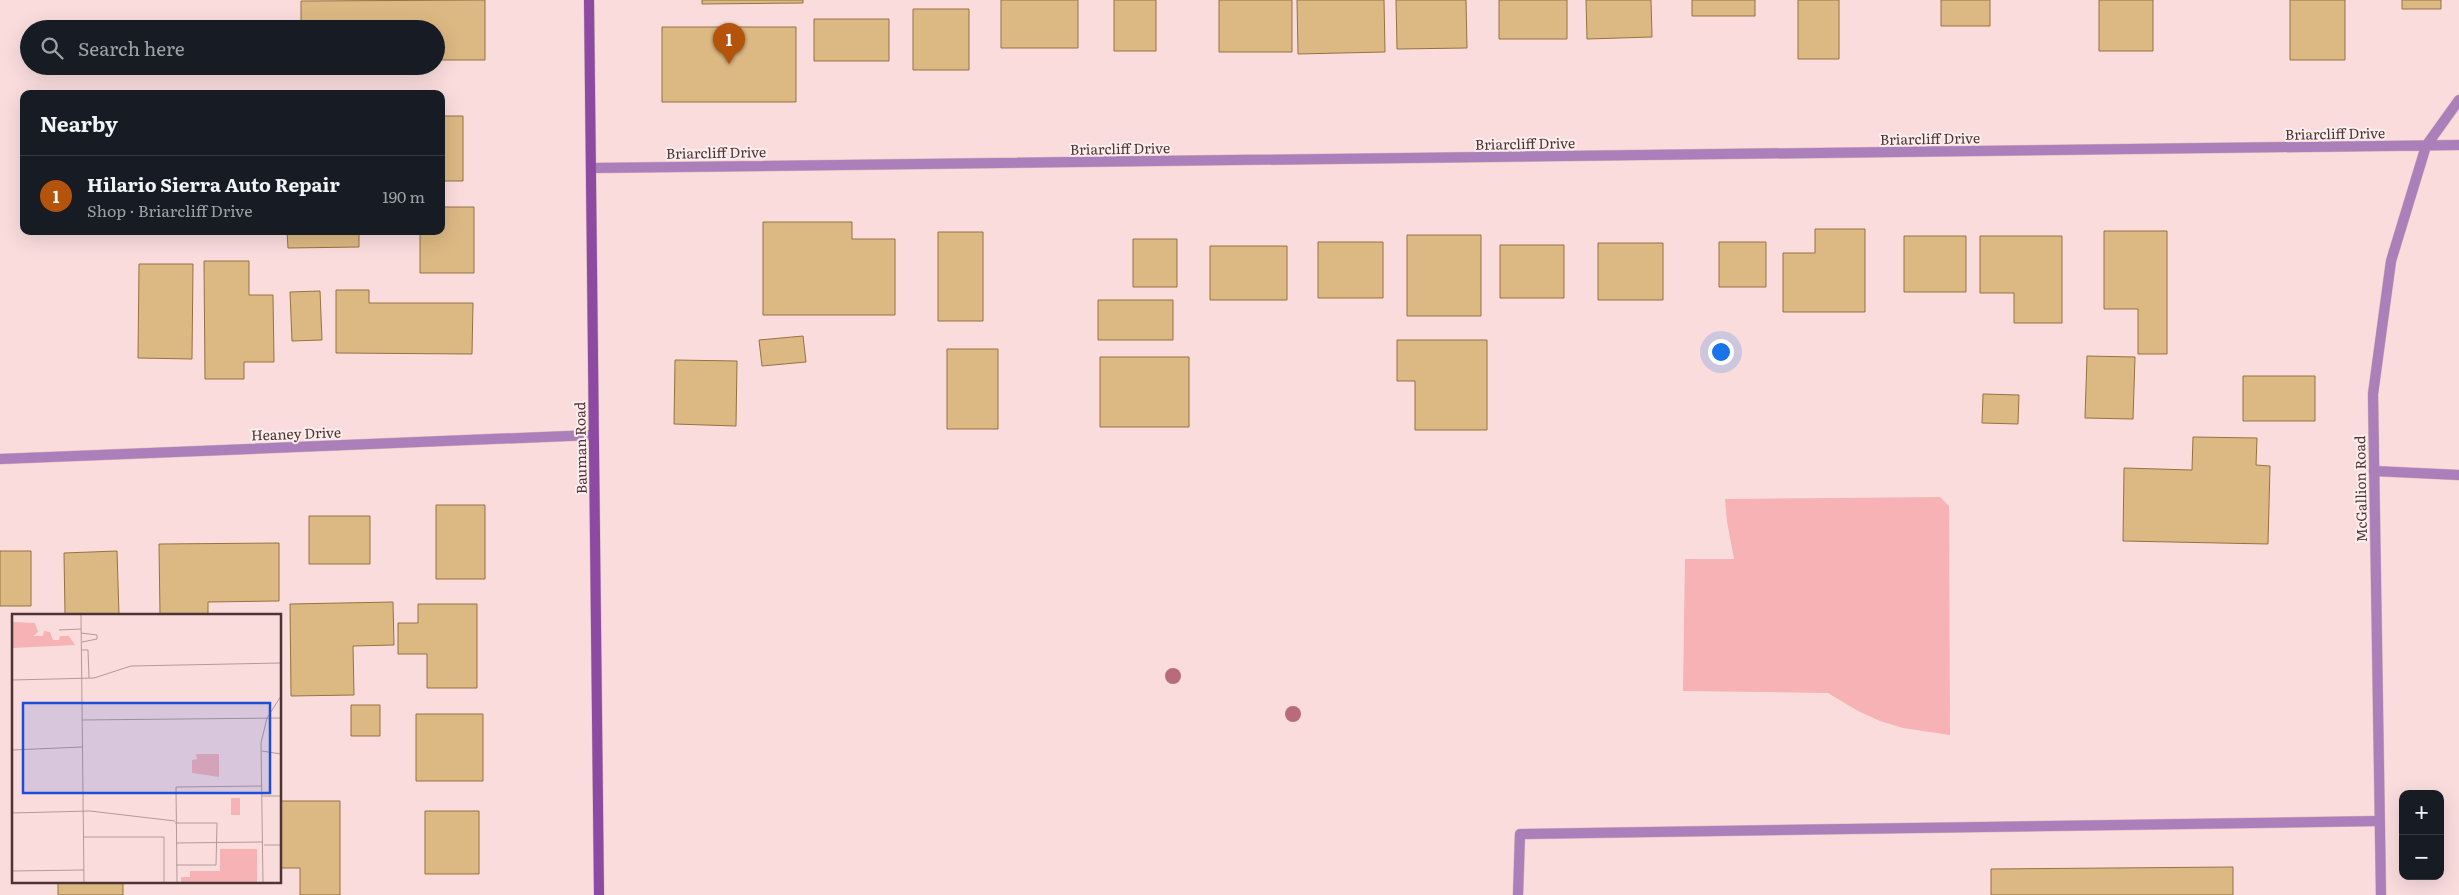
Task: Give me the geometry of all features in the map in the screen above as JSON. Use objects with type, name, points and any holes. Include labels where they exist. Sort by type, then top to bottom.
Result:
[{"type":"street","name":"Bauman Road","points":[[589,0],[599,895]]},
{"type":"street","name":"McGallion Road","points":[[2381,895],[2373,394],[2391,261],[2426,146],[2459,100]]},
{"type":"street","name":"Briarcliff Drive","points":[[592,168],[2459,145]]},
{"type":"street","name":"Heaney Drive","points":[[0,459],[593,435]]},
{"type":"street","points":[[2374,471],[2459,475]]},
{"type":"street","points":[[1518,895],[1520,834],[2379,821]]},
{"type":"shaded area","points":[[1940,497],[1949,506],[1950,735],[1903,728],[1880,721],[1858,711],[1828,693],[1683,691],[1685,559],[1734,559],[1725,499]]},
{"type":"building","points":[[485,0],[485,60],[445,60],[445,20],[301,20],[301,1]]},
{"type":"building","points":[[702,0],[803,0],[803,3],[702,4]]},
{"type":"building","points":[[1001,0],[1078,0],[1078,48],[1001,48]]},
{"type":"building","points":[[1114,0],[1156,0],[1156,51],[1114,51]]},
{"type":"building","points":[[1219,0],[1292,0],[1292,52],[1219,52]]},
{"type":"building","points":[[1297,0],[1384,0],[1385,52],[1298,54]]},
{"type":"building","points":[[1396,0],[1466,0],[1467,48],[1397,49]]},
{"type":"building","points":[[1499,0],[1567,0],[1567,39],[1499,39]]},
{"type":"building","points":[[1586,0],[1651,0],[1652,37],[1587,39]]},
{"type":"building","points":[[1692,0],[1755,0],[1755,16],[1692,16]]},
{"type":"building","points":[[1798,0],[1839,0],[1839,59],[1798,59]]},
{"type":"building","points":[[1941,0],[1990,0],[1990,26],[1941,26]]},
{"type":"building","points":[[2099,0],[2153,0],[2153,51],[2099,51]]},
{"type":"building","points":[[2290,0],[2345,0],[2345,60],[2290,60]]},
{"type":"building","points":[[2402,0],[2441,0],[2441,9],[2402,9]]},
{"type":"building","points":[[913,9],[969,9],[969,70],[913,70]]},
{"type":"building","points":[[814,19],[889,19],[889,61],[814,61]]},
{"type":"building","points":[[662,27],[796,27],[796,102],[662,102]]},
{"type":"building","points":[[445,116],[463,116],[463,181],[445,181]]},
{"type":"building","points":[[445,207],[474,207],[474,273],[420,273],[420,235],[445,235]]},
{"type":"building","points":[[763,222],[852,222],[852,239],[895,239],[895,315],[763,315]]},
{"type":"building","points":[[1815,229],[1865,229],[1865,312],[1783,312],[1783,253],[1815,253]]},
{"type":"building","points":[[2104,231],[2167,231],[2167,354],[2138,354],[2138,309],[2104,309]]},
{"type":"building","points":[[938,232],[983,232],[983,321],[938,321]]},
{"type":"building","points":[[287,235],[359,235],[359,247],[288,248]]},
{"type":"building","points":[[1407,235],[1481,235],[1481,316],[1407,316]]},
{"type":"building","points":[[1904,236],[1966,236],[1966,292],[1904,292]]},
{"type":"building","points":[[1980,236],[2062,236],[2062,323],[2014,323],[2014,293],[1980,293]]},
{"type":"building","points":[[1133,239],[1177,239],[1177,287],[1133,287]]},
{"type":"building","points":[[1318,242],[1383,242],[1383,298],[1318,298]]},
{"type":"building","points":[[1719,242],[1766,242],[1766,287],[1719,287]]},
{"type":"building","points":[[1598,243],[1663,243],[1663,300],[1598,300]]},
{"type":"building","points":[[1500,245],[1564,245],[1564,298],[1500,298]]},
{"type":"building","points":[[1210,246],[1287,246],[1287,300],[1210,300]]},
{"type":"building","points":[[204,261],[249,261],[249,295],[273,295],[274,362],[244,362],[244,379],[205,379]]},
{"type":"building","points":[[139,264],[193,264],[192,359],[138,358]]},
{"type":"building","points":[[336,290],[369,290],[369,303],[473,303],[472,354],[336,353]]},
{"type":"building","points":[[320,291],[322,340],[292,341],[290,292]]},
{"type":"building","points":[[1098,300],[1173,300],[1173,340],[1098,340]]},
{"type":"building","points":[[803,336],[806,362],[762,366],[759,340]]},
{"type":"building","points":[[1397,340],[1487,340],[1487,430],[1415,430],[1415,381],[1397,381]]},
{"type":"building","points":[[947,349],[998,349],[998,429],[947,429]]},
{"type":"building","points":[[2087,356],[2135,357],[2133,419],[2085,418]]},
{"type":"building","points":[[1100,357],[1189,357],[1189,427],[1100,427]]},
{"type":"building","points":[[675,360],[737,361],[736,426],[674,424]]},
{"type":"building","points":[[2243,376],[2315,376],[2315,421],[2243,421]]},
{"type":"building","points":[[1983,394],[2019,395],[2018,424],[1982,423]]},
{"type":"building","points":[[2193,437],[2257,438],[2256,465],[2270,466],[2268,544],[2123,541],[2124,468],[2192,470]]},
{"type":"building","points":[[436,505],[485,505],[485,579],[436,579]]},
{"type":"building","points":[[309,516],[370,516],[370,564],[309,564]]},
{"type":"building","points":[[279,543],[279,601],[208,602],[208,614],[160,614],[159,544]]},
{"type":"building","points":[[0,551],[31,551],[31,606],[0,606]]},
{"type":"building","points":[[117,551],[119,614],[65,614],[64,553]]},
{"type":"building","points":[[393,602],[394,645],[353,646],[354,695],[291,696],[290,604]]},
{"type":"building","points":[[418,604],[477,604],[477,688],[427,688],[427,654],[398,654],[398,623],[418,623]]},
{"type":"building","points":[[351,705],[380,705],[380,736],[351,736]]},
{"type":"building","points":[[416,714],[483,714],[483,781],[416,781]]},
{"type":"building","points":[[281,801],[340,801],[340,895],[300,895],[300,868],[281,868]]},
{"type":"building","points":[[425,811],[479,811],[479,874],[425,874]]},
{"type":"building","points":[[2233,867],[2233,895],[1991,895],[1991,869]]},
{"type":"building","points":[[58,882],[123,882],[123,895],[58,895]]},
{"type":"place","name":"Hilario Sierra Auto Repair","points":[[729,64]]}]
